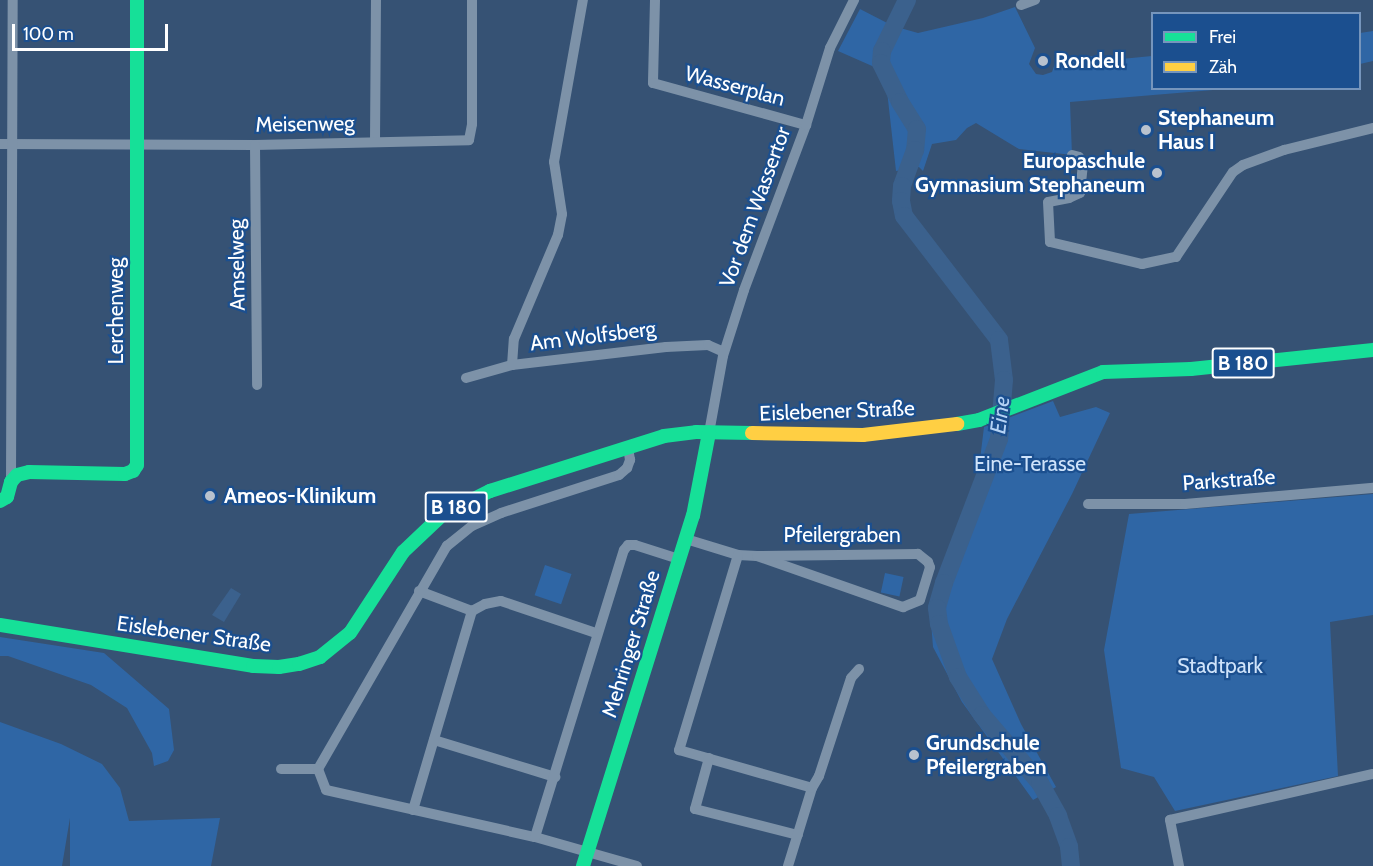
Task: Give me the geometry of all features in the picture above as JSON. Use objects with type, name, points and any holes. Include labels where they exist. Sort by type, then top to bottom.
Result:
[{"type":"main road","name":"Lerchenweg","points":[[11,482],[17,475],[29,472],[125,474],[133,471],[137,465],[137,0]]},
{"type":"main road","name":"Eislebener Straße","points":[[0,625],[247,665],[279,667],[299,664],[320,657],[350,633],[403,552],[442,515],[490,491],[674,433],[870,435],[951,426],[985,417],[1086,377],[1113,371],[1191,369],[1373,350]]},
{"type":"main road","name":"Mehringer Straße","points":[[585,859],[686,539],[699,492],[709,433]]},
{"type":"main road","points":[[0,501],[7,496],[11,482]]},
{"type":"street","points":[[11,482],[6,144],[13,0]]},
{"type":"street","points":[[375,142],[376,0]]},
{"type":"street","name":"Meisenweg","points":[[6,144],[255,145],[469,140],[472,124],[472,0]]},
{"type":"street","points":[[512,365],[514,339],[558,235],[562,214],[554,162],[583,0]]},
{"type":"street","name":"Wasserplan","points":[[655,0],[653,83],[806,125]]},
{"type":"street","name":"Vor dem Wassertor","points":[[709,433],[724,352],[755,260],[806,125],[830,48],[854,0]]},
{"type":"street","points":[[1021,5],[1035,0]]},
{"type":"street","points":[[1072,155],[1079,158],[1083,164],[1080,193],[1069,198],[1048,202],[1050,242],[1142,264],[1176,257],[1239,168],[1250,161],[1284,150],[1373,128]]},
{"type":"street","name":"Amselweg","points":[[255,145],[257,385]]},
{"type":"street","name":"Am Wolfsberg","points":[[466,378],[512,365],[698,344],[724,352]]},
{"type":"street","points":[[318,769],[447,546],[458,535],[501,513],[620,475],[627,468],[630,460],[628,447]]},
{"type":"street","name":"Parkstraße","points":[[1088,504],[1185,504],[1373,488]]},
{"type":"street","name":"Pfeilergraben","points":[[686,539],[738,555],[918,555],[928,562],[930,567],[920,600],[903,607],[757,556]]},
{"type":"street","points":[[535,837],[555,777],[596,633],[624,550],[628,545],[680,559]]},
{"type":"street","points":[[738,555],[679,750],[812,788]]},
{"type":"street","points":[[419,591],[472,611]]},
{"type":"street","points":[[413,810],[472,611],[484,603],[501,601],[596,633]]},
{"type":"street","points":[[788,866],[812,788],[819,776],[851,678],[859,669]]},
{"type":"street","points":[[434,740],[555,777]]},
{"type":"street","points":[[709,758],[695,809],[798,835]]},
{"type":"street","points":[[281,769],[318,769]]},
{"type":"street","points":[[318,769],[326,790],[535,837],[585,859],[637,866]]},
{"type":"street","points":[[1179,866],[1170,820],[1373,774]]},
{"type":"green space","points":[[1015,7],[1035,48],[1029,64],[1036,74],[1043,75],[1052,72],[1057,58],[1097,56],[1111,60],[1151,56],[1151,90],[1213,90],[1070,102],[1072,155],[1019,149],[976,123],[967,128],[956,140],[932,144],[923,171],[919,167],[896,171],[886,82],[879,69],[838,51],[860,9],[893,26],[918,33],[983,18]]},
{"type":"green space","points":[[1373,31],[1373,61],[1361,64],[1361,33]]},
{"type":"green space","name":"Eine-Terasse","points":[[1053,401],[1060,417],[1096,407],[1110,413],[1072,494],[1007,619],[992,659],[1021,724],[1056,787],[1033,800],[962,702],[933,647],[930,609],[962,542],[976,492],[984,427]]},
{"type":"green space","name":"Stadtpark","points":[[1373,494],[1373,615],[1330,622],[1338,776],[1175,811],[1154,777],[1121,768],[1104,650],[1129,514]]},
{"type":"green space","points":[[545,565],[571,574],[561,604],[535,595]]},
{"type":"green space","points":[[885,573],[904,577],[899,597],[881,593]]},
{"type":"green space","points":[[0,637],[104,653],[169,709],[174,750],[168,761],[154,766],[152,753],[127,708],[91,685],[8,656],[0,656]]},
{"type":"green space","points":[[0,722],[61,744],[102,764],[120,788],[129,821],[220,818],[211,866],[70,866],[70,818],[62,866],[0,866]]},
{"type":"shaded area","points":[[231,588],[241,594],[224,622],[212,615]]},
{"type":"waterway","name":"Eine","points":[[907,0],[882,51],[881,63],[900,102],[917,129],[915,150],[902,186],[901,201],[904,216],[999,340],[1004,380],[999,439],[944,583],[937,608],[939,624],[958,677],[982,715],[1040,783],[1058,816],[1069,847],[1071,866]]},
{"type":"traffic: fast","points":[[0,501],[7,497],[11,482],[17,475],[29,472],[125,474],[133,471],[137,465],[137,0]]},
{"type":"traffic: fast","points":[[957,424],[979,420],[1103,372],[1191,369],[1373,350]]},
{"type":"traffic: fast","points":[[0,625],[253,666],[279,667],[299,664],[320,657],[350,633],[403,552],[442,515],[490,491],[664,436],[696,432],[752,433]]},
{"type":"traffic: fast","points":[[583,866],[693,516],[709,433]]},
{"type":"traffic: slow","points":[[752,433],[863,435],[957,424]]},
{"type":"place","name":"Rondell","points":[[1043,61]]},
{"type":"place","name":"Stephaneum Haus I","points":[[1146,130]]},
{"type":"place","name":"Europaschule Gymnasium Stephaneum","points":[[1157,173]]},
{"type":"place","name":"Ameos-Klinikum","points":[[210,496]]},
{"type":"place","name":"Grundschule Pfeilergraben","points":[[914,755]]}]
